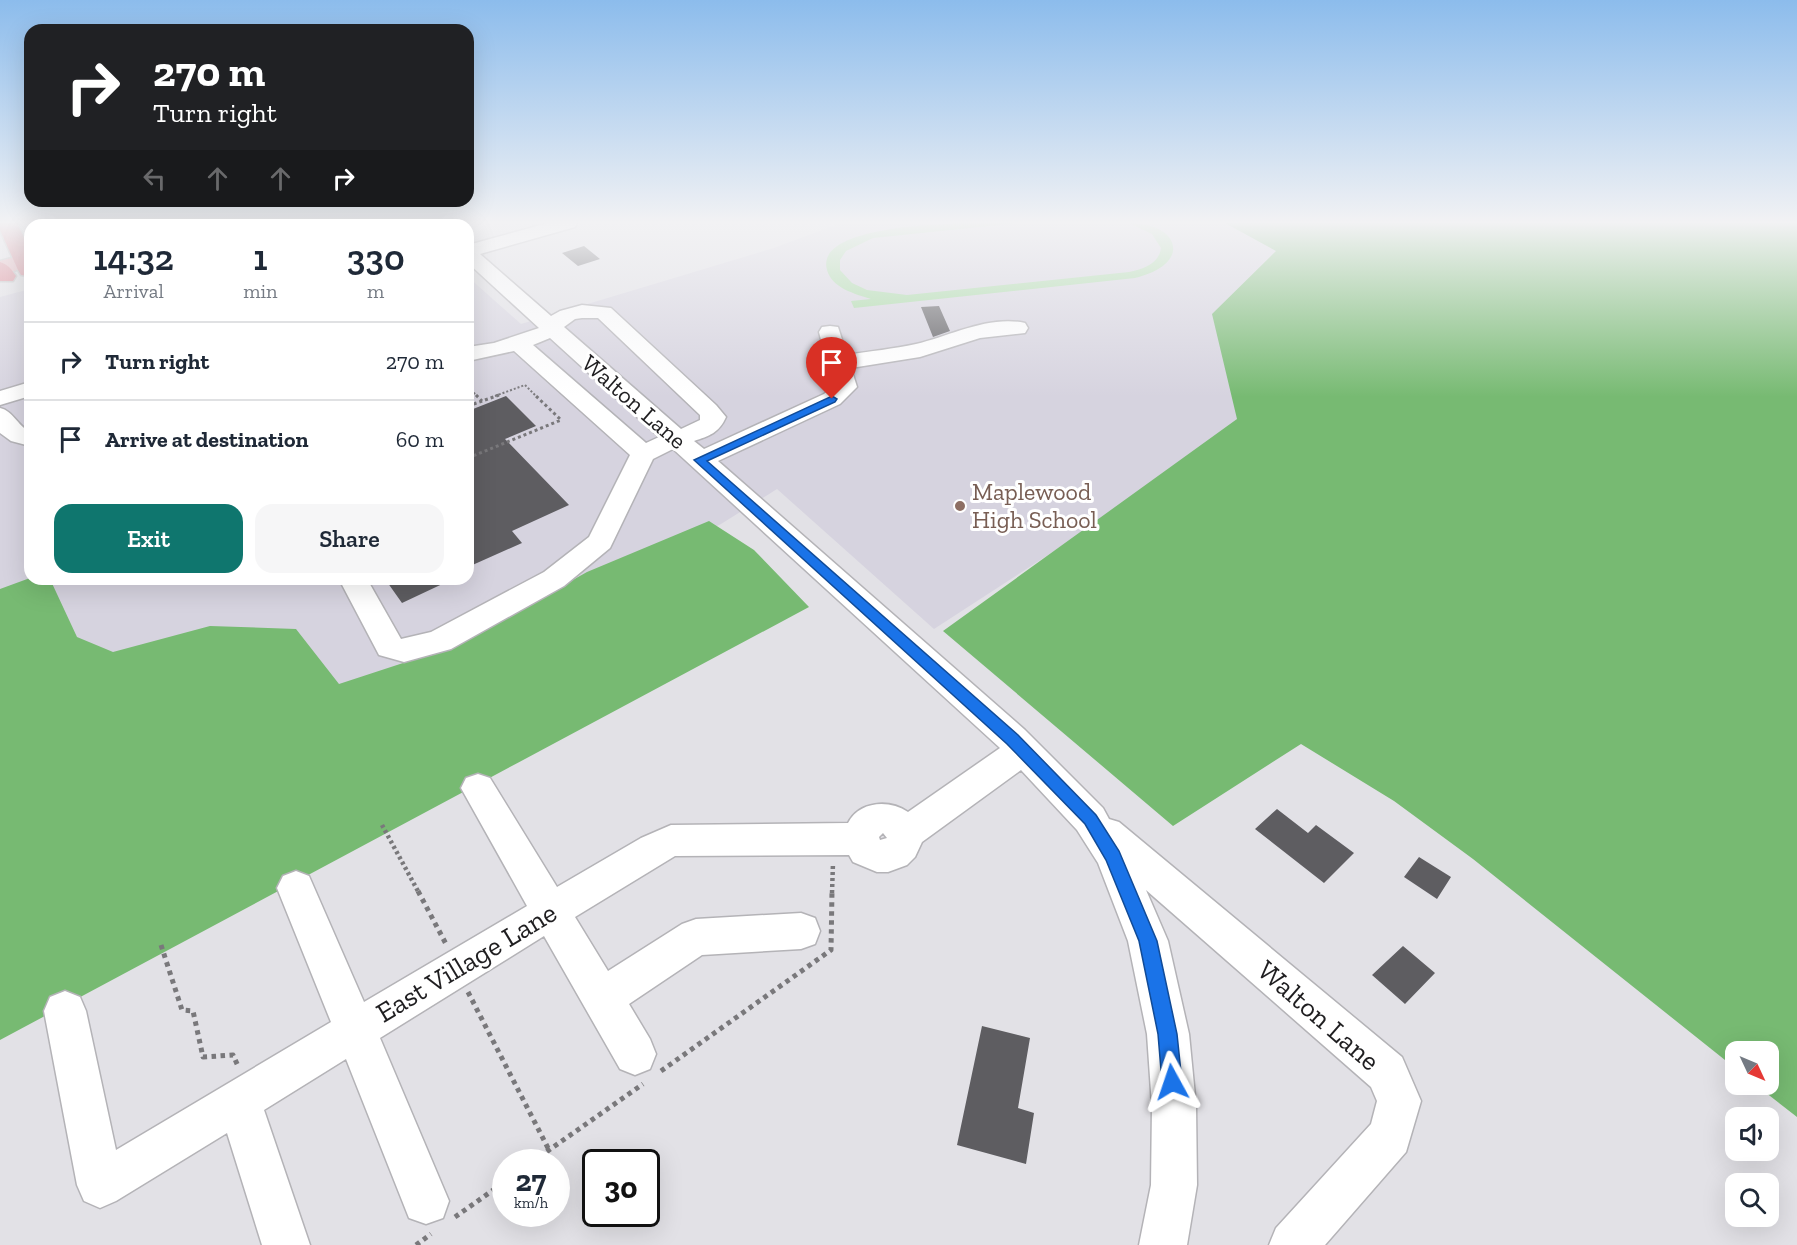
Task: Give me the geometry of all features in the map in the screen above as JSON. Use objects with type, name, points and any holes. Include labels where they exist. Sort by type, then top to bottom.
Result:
[{"type":"street","name":"Walton Lane","points":[[499,281],[1018,745],[1090,819],[1387,1072],[1399,1101],[1390,1136],[1293,1245]]},
{"type":"street","points":[[356,585],[390,647],[404,651],[440,641],[554,579],[600,542],[643,454],[677,438],[705,429],[714,417],[604,312],[591,311],[563,317],[554,324],[552,330],[491,353],[474,354]]},
{"type":"street","points":[[839,363],[920,350],[978,332],[1017,328]]},
{"type":"street","points":[[700,460],[832,399],[845,387],[830,332]]},
{"type":"street","points":[[518,343],[643,454]]},
{"type":"street","points":[[572,393],[608,379]]},
{"type":"street","points":[[0,398],[24,390]]},
{"type":"street","points":[[0,415],[9,429],[24,438]]},
{"type":"street","points":[[846,849],[864,826],[877,819],[892,820],[901,828],[1018,745]]},
{"type":"street","points":[[478,788],[646,1070]]},
{"type":"street","name":"Walton Lane","points":[[1090,819],[1113,856],[1148,941],[1168,1034],[1174,1106],[1174,1185],[1163,1245]]},
{"type":"street","name":"East Village Lane","points":[[65,1011],[100,1185],[239,1083],[356,1028],[671,841],[846,849]]},
{"type":"street","points":[[297,888],[437,1217]]},
{"type":"street","points":[[602,998],[696,937],[801,931]]},
{"type":"street","points":[[239,1083],[286,1245]]},
{"type":"path","points":[[474,404],[525,385],[561,420],[474,456]]},
{"type":"path","points":[[474,392],[482,401]]},
{"type":"path","points":[[382,825],[447,945]]},
{"type":"path","points":[[550,1149],[646,1070],[831,950],[846,849]]},
{"type":"path","points":[[161,945],[182,1010],[193,1011],[203,1057],[233,1055],[239,1083]]},
{"type":"path","points":[[468,992],[548,1149]]},
{"type":"path","points":[[416,1245],[437,1217],[492,1188]]},
{"type":"shaded area","name":"Maplewood High School","points":[[664,281],[1380,281],[1432,306],[934,629],[777,489],[721,524],[448,662],[0,769],[0,297],[24,291],[24,585],[474,585],[474,282],[521,324]]},
{"type":"green space","points":[[834,281],[850,281],[867,290],[907,295],[1041,281],[1106,281],[854,308],[851,301],[871,299],[839,286]]},
{"type":"green space","points":[[1245,281],[1797,281],[1797,1117],[1769,1095],[1779,1095],[1779,1041],[1725,1041],[1725,1060],[1473,859],[1394,801],[1301,744],[1173,826],[943,631],[1237,419],[1212,314]]},
{"type":"green space","points":[[709,521],[754,550],[809,607],[0,1040],[0,589],[24,580],[24,585],[53,585],[77,637],[113,652],[210,626],[296,629],[339,684],[455,646],[587,572]]},
{"type":"building","points":[[939,306],[950,331],[933,337],[921,307]]},
{"type":"building","points":[[506,396],[536,426],[505,439],[569,505],[512,531],[522,543],[474,564],[474,409]]},
{"type":"building","points":[[389,585],[440,585],[402,603]]},
{"type":"building","points":[[1277,809],[1308,833],[1316,825],[1354,853],[1324,883],[1255,829]]},
{"type":"building","points":[[1419,857],[1451,877],[1437,899],[1404,877]]},
{"type":"building","points":[[1403,946],[1435,973],[1405,1004],[1372,975]]},
{"type":"building","points":[[982,1026],[1030,1038],[1018,1108],[1034,1113],[1026,1164],[957,1145]]},
{"type":"place","name":"Maplewood High School","points":[[960,506]]},
{"type":"route","points":[[832,399],[700,460],[1023,750],[1090,819],[1113,856],[1148,941],[1168,1034],[1172,1082]]}]
